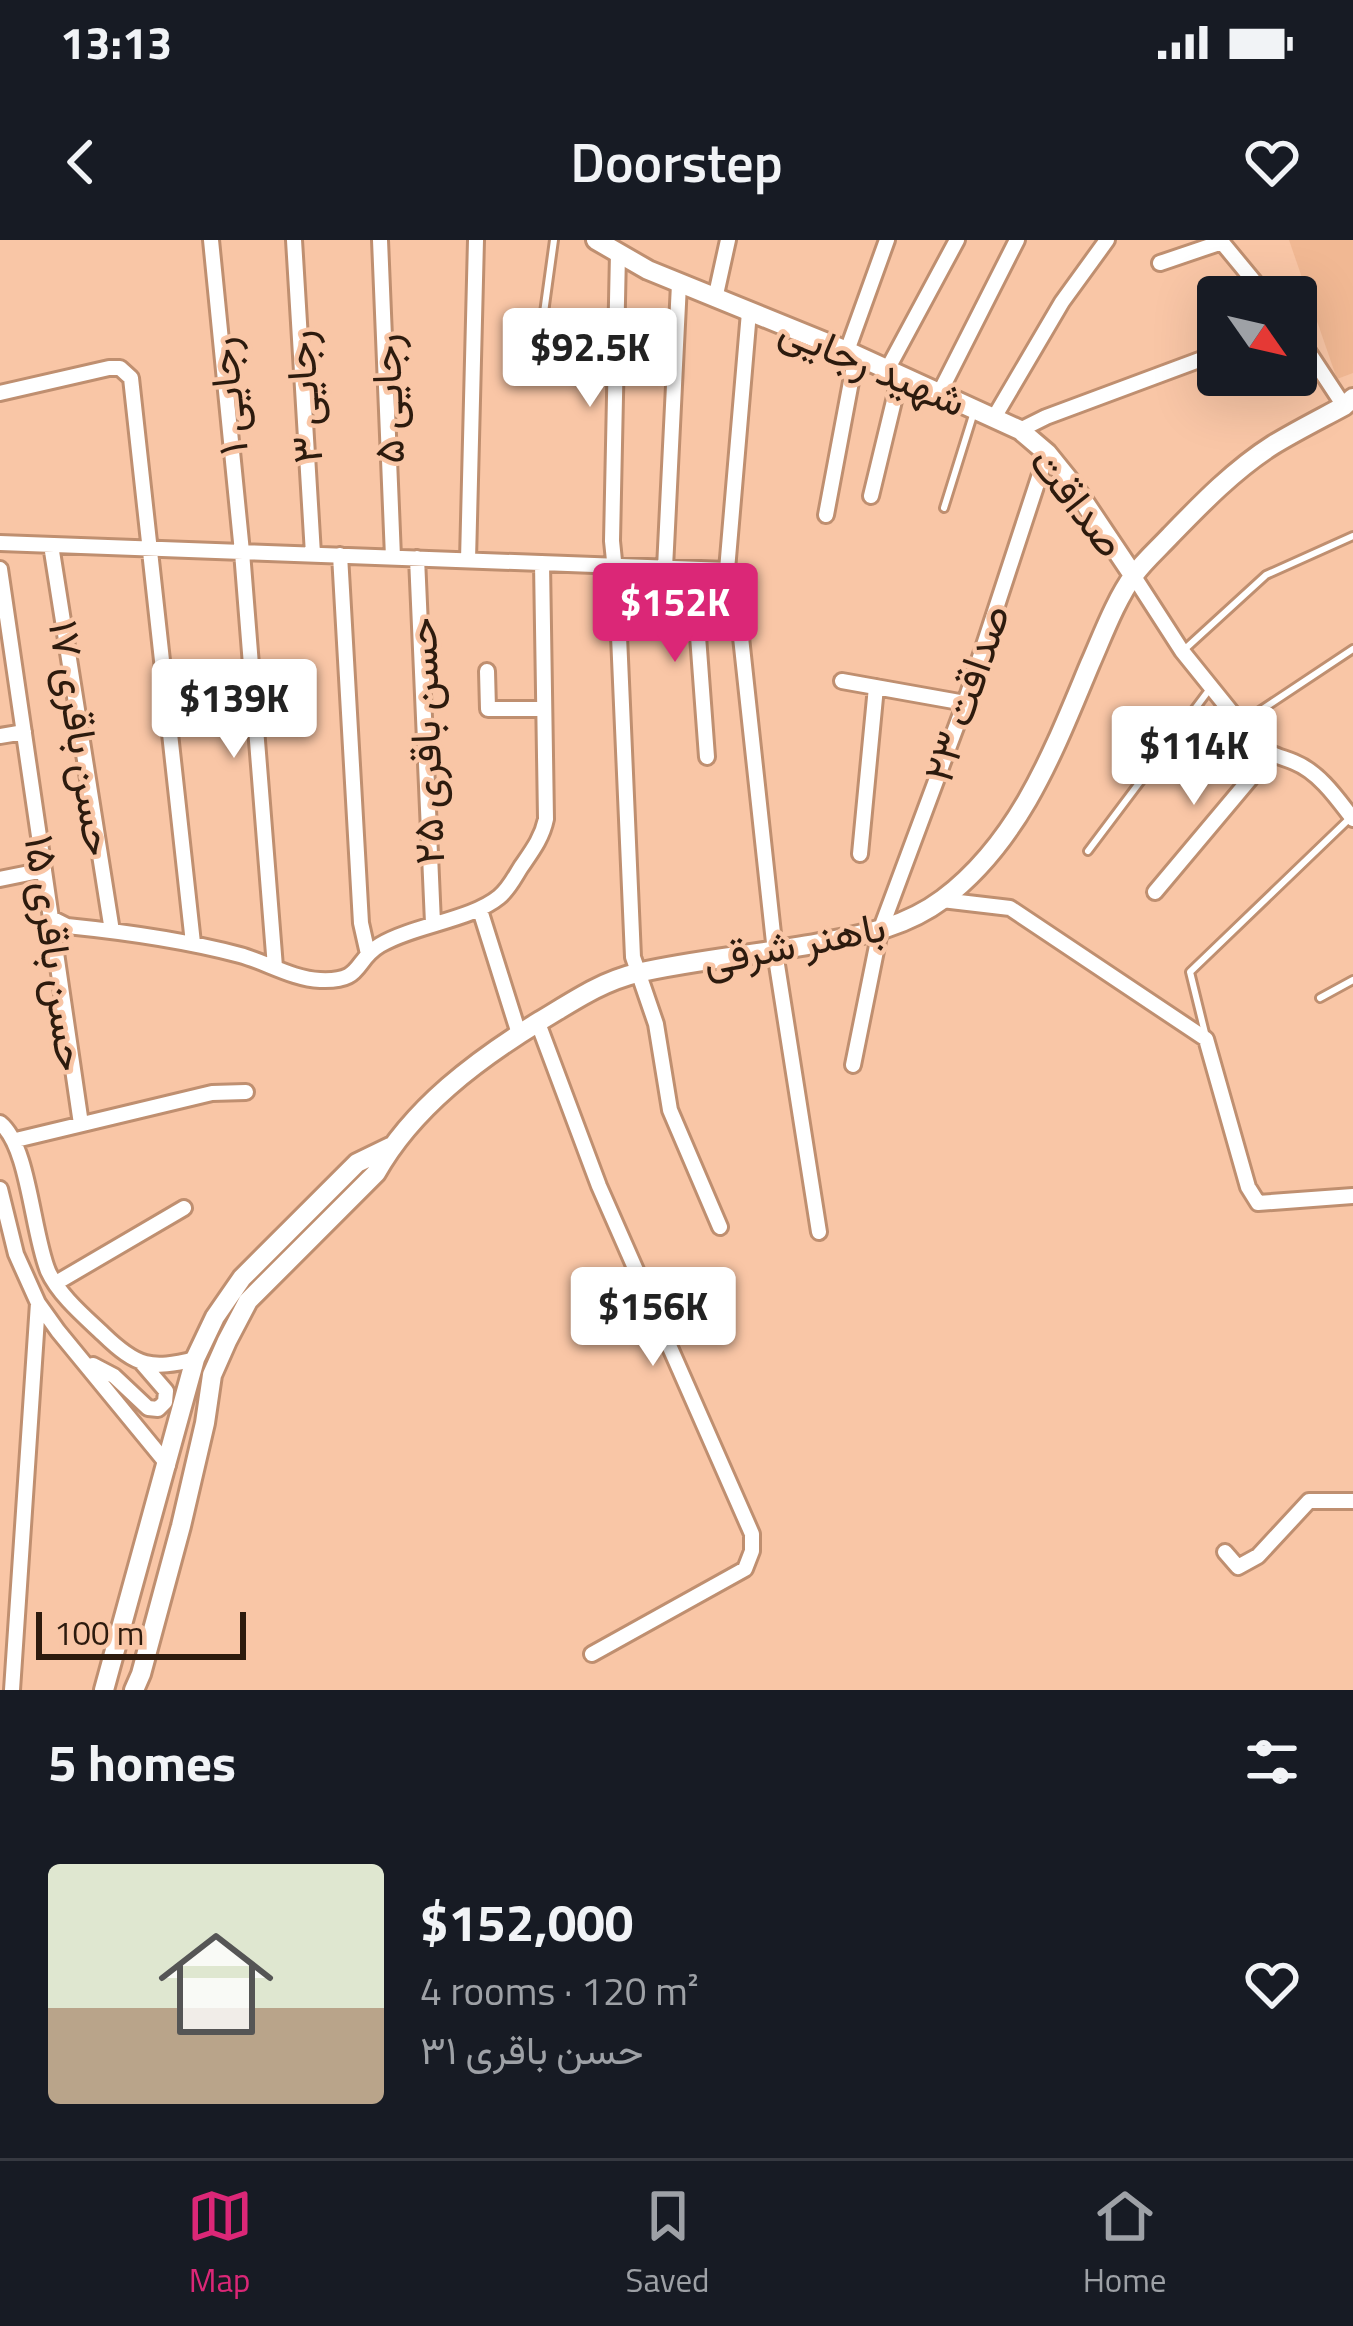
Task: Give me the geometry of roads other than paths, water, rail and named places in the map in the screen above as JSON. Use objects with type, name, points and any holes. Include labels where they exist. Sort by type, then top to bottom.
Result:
[{"type":"street","name":"رجایی ۱","points":[[211,240],[275,967]]},
{"type":"street","name":"رجایی ۳","points":[[294,240],[313,554]]},
{"type":"street","name":"رجایی ۵","points":[[380,240],[393,557]]},
{"type":"street","points":[[468,560],[476,240]]},
{"type":"street","name":"شهید رجایی","points":[[596,240],[679,284],[851,353],[1020,430]]},
{"type":"street","points":[[715,298],[728,240]]},
{"type":"street","points":[[826,515],[851,353],[887,240]]},
{"type":"street","points":[[872,496],[893,373],[956,240]]},
{"type":"street","points":[[995,416],[1062,302],[1107,240]]},
{"type":"street","points":[[939,394],[1017,241]]},
{"type":"street","points":[[1160,263],[1221,241],[1250,276]]},
{"type":"street","points":[[618,253],[612,541],[633,957],[656,1024],[670,1110],[719,1227]]},
{"type":"street","points":[[665,568],[679,284]]},
{"type":"street","points":[[749,312],[727,570],[736,591],[775,952],[819,1232]]},
{"type":"street","points":[[1020,430],[1197,361]]},
{"type":"street","points":[[1317,362],[1351,408]]},
{"type":"street","points":[[0,393],[109,368],[127,371],[130,378],[193,943]]},
{"type":"street","name":"باهنر شرقی","points":[[134,1690],[181,1526],[212,1376],[226,1341],[248,1301],[376,1173],[390,1147],[462,1075],[590,990],[638,973],[880,931],[942,899],[1006,835],[1035,789],[1133,575],[1236,473],[1270,447],[1351,408]]},
{"type":"street","name":"صداقت","points":[[1020,430],[1072,484],[1133,575]]},
{"type":"street","name":"صداقت ۲۳","points":[[853,1065],[880,931],[964,704],[1047,453]]},
{"type":"street","points":[[0,543],[727,570]]},
{"type":"street","name":"حسن باقری ۱۷","points":[[51,544],[112,931]]},
{"type":"street","points":[[340,556],[361,923],[368,955]]},
{"type":"street","name":"حسن باقری ۲۵","points":[[417,558],[433,923]]},
{"type":"street","points":[[51,918],[67,926],[193,943],[313,980],[336,980],[360,968],[379,945],[480,910],[508,889],[546,819],[542,563]]},
{"type":"street","name":"حسن باقری ۱۵","points":[[0,569],[5,640],[24,732],[81,1124]]},
{"type":"street","points":[[693,569],[707,757]]},
{"type":"street","points":[[1133,575],[1182,651],[1240,724],[1270,755],[1310,771],[1352,818]]},
{"type":"street","points":[[487,671],[488,709],[544,709]]},
{"type":"street","points":[[842,681],[964,704]]},
{"type":"street","points":[[860,854],[876,687]]},
{"type":"street","points":[[0,736],[24,732]]},
{"type":"street","points":[[1155,892],[1270,755]]},
{"type":"street","points":[[0,879],[44,870]]},
{"type":"street","points":[[942,899],[1010,908],[1206,1039],[1248,1187],[1258,1203],[1353,1196]]},
{"type":"street","points":[[480,910],[519,1034]]},
{"type":"street","points":[[538,1023],[599,1186],[752,1534],[745,1569],[592,1654]]},
{"type":"street","points":[[16,1140],[212,1093],[246,1092]]},
{"type":"street","points":[[0,1123],[16,1140],[50,1275],[100,1332],[140,1361],[166,1390],[165,1402],[158,1409],[148,1408],[113,1376],[84,1360]]},
{"type":"street","name":"باهنر شرقی","points":[[104,1690],[195,1359],[214,1317],[242,1278],[357,1162],[390,1147]]},
{"type":"street","points":[[0,1189],[16,1254],[38,1303],[168,1465]]},
{"type":"street","points":[[56,1283],[184,1208]]},
{"type":"street","points":[[12,1690],[38,1303]]},
{"type":"street","points":[[140,1361],[162,1367],[195,1359]]},
{"type":"street","points":[[1225,1552],[1238,1567],[1258,1556],[1309,1501],[1353,1501]]},
{"type":"street","points":[[144,1690],[145,1660]]},
{"type":"lane","points":[[543,320],[554,240]]},
{"type":"lane","points":[[944,508],[975,409]]},
{"type":"lane","points":[[1182,651],[1266,575],[1353,536]]},
{"type":"lane","points":[[1240,724],[1353,649]]},
{"type":"lane","points":[[1088,850],[1211,687]]},
{"type":"lane","points":[[1206,1039],[1190,972],[1352,818]]},
{"type":"lane","points":[[1321,998],[1353,980]]}]
